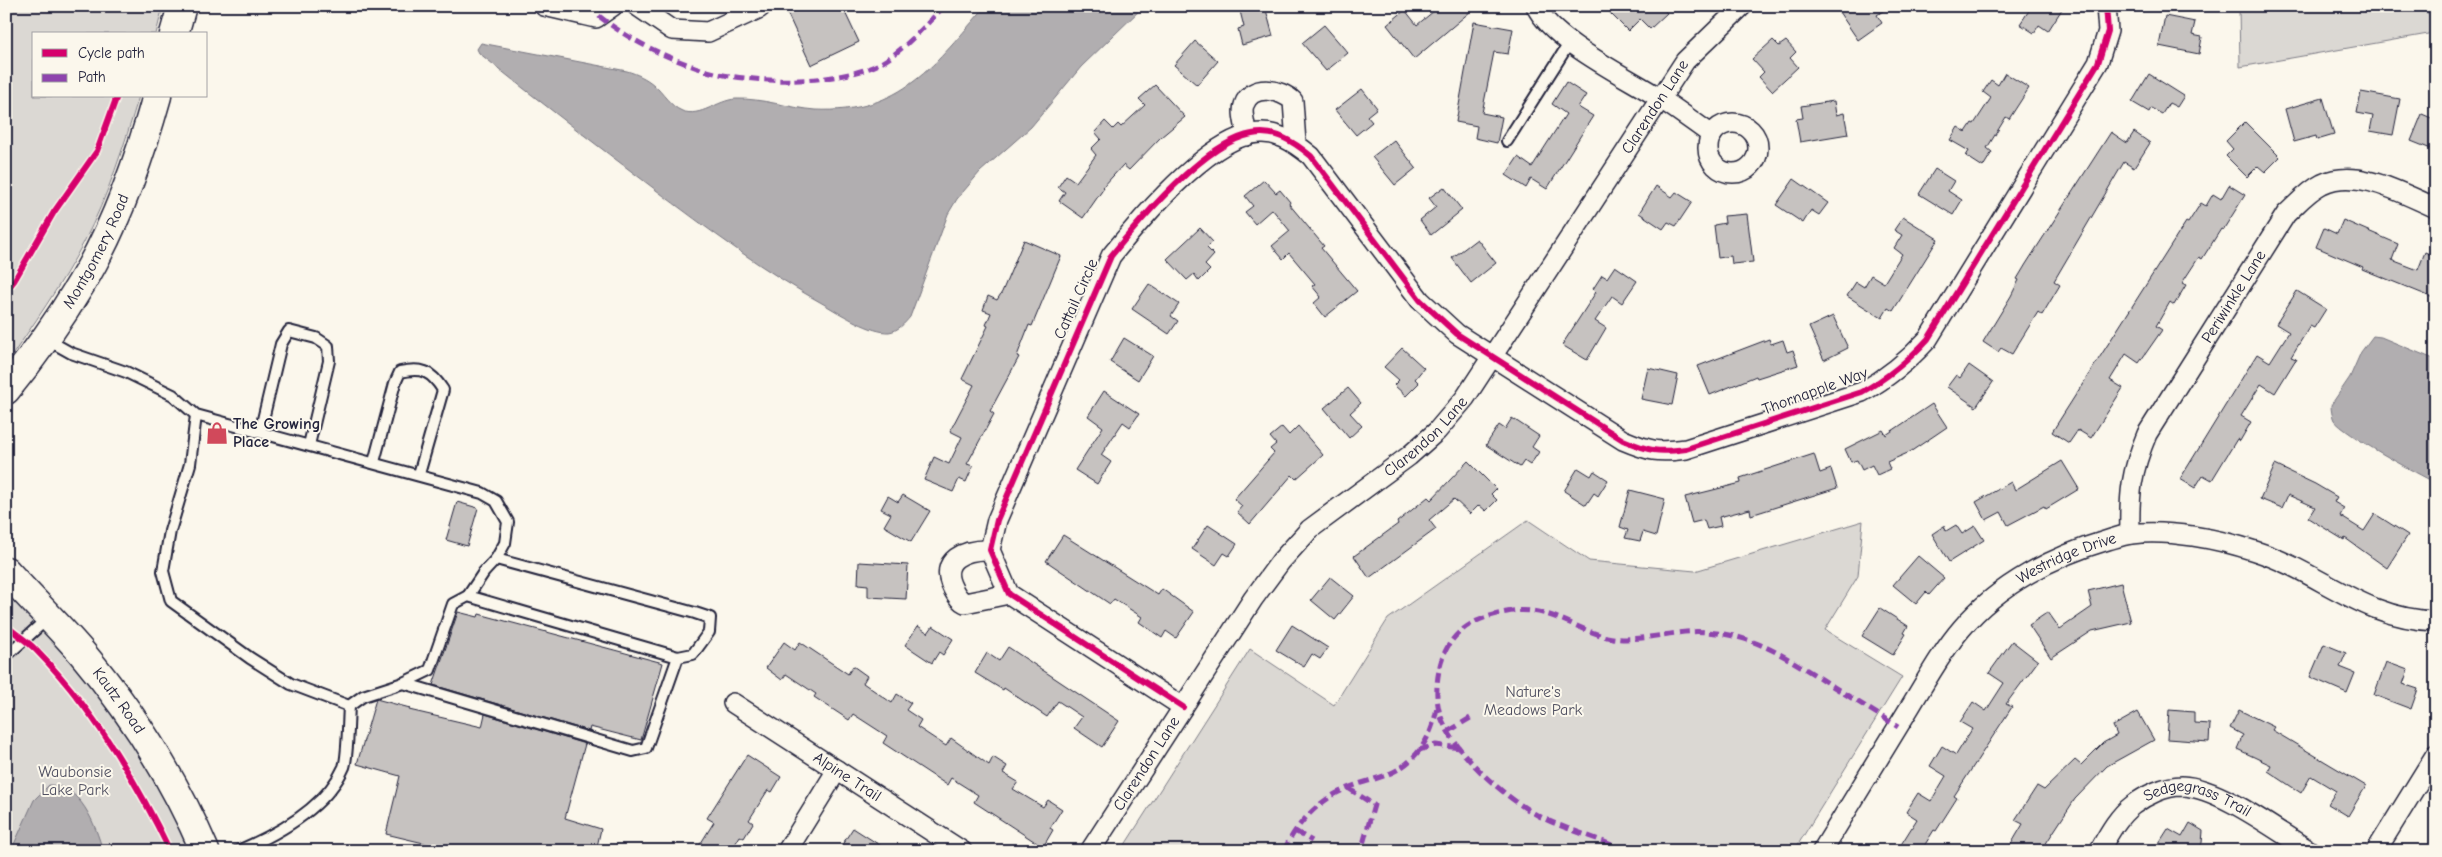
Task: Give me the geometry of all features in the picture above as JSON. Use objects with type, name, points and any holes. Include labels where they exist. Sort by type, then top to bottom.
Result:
[{"type":"street","points":[[175,32],[182,6]]},
{"type":"street","points":[[544,6],[568,9],[596,18],[613,6]]},
{"type":"street","points":[[637,6],[672,30],[708,32],[760,8]]},
{"type":"street","points":[[1536,6],[1541,18],[1557,34],[1660,98],[1712,135]]},
{"type":"street","name":"Clarendon Lane","points":[[1090,851],[1281,560],[1310,529],[1402,461],[1437,431],[1465,398],[1685,61],[1742,6]]},
{"type":"street","name":"Thornapple Way","points":[[1492,356],[1624,440],[1663,453],[1686,449],[1862,392],[1886,379],[1906,363],[1928,339],[2098,63],[2108,31],[2106,6]]},
{"type":"street","points":[[1247,136],[1243,107],[1246,100],[1256,93],[1274,90],[1283,93],[1293,101],[1296,143]]},
{"type":"street","name":"Montgomery Road","points":[[6,390],[45,338],[82,283],[103,242],[132,173],[156,98]]},
{"type":"street","name":"Cattail Circle","points":[[990,550],[997,520],[1111,256],[1132,231],[1186,176],[1210,155],[1234,140],[1253,133],[1277,135],[1296,143],[1311,156],[1420,300],[1440,321],[1492,356]]},
{"type":"street","name":"Periwinkle Lane","points":[[2130,534],[2129,493],[2136,460],[2147,434],[2286,214],[2304,196],[2322,184],[2343,179],[2387,187],[2436,208]]},
{"type":"street","name":"Westridge Drive","points":[[1822,851],[1937,663],[1962,628],[1993,598],[2035,569],[2082,548],[2130,534],[2178,535],[2210,540],[2255,551],[2289,565],[2363,605],[2391,616],[2436,621]]},
{"type":"street","points":[[1009,594],[965,603],[960,600],[950,583],[948,572],[952,561],[973,549],[990,550],[1009,594],[1183,707]]},
{"type":"street","name":"Kautz Road","points":[[6,571],[104,681],[145,738],[178,795],[205,851]]},
{"type":"street","name":"Alpine Trail","points":[[733,703],[962,851]]},
{"type":"street","points":[[2376,851],[2436,754]]},
{"type":"street","points":[[786,851],[837,770]]},
{"type":"street","name":"Sedgegrass Trail","points":[[2099,851],[2114,826],[2132,805],[2159,790],[2181,786],[2200,789],[2220,797],[2310,851]]},
{"type":"lane","points":[[1507,141],[1570,42]]},
{"type":"lane","points":[[260,432],[281,344],[289,331],[316,338],[328,346],[329,361],[309,445]]},
{"type":"lane","points":[[45,338],[71,353],[126,372],[173,395],[196,414],[420,474],[482,493],[496,502],[508,522],[505,543],[496,559],[484,572],[468,596],[453,604],[430,670],[403,683],[363,696],[349,706],[344,766],[323,797],[297,819],[238,851]]},
{"type":"lane","points":[[374,462],[395,383],[400,372],[417,368],[436,379],[443,390],[420,474]]},
{"type":"lane","points":[[196,414],[190,464],[170,531],[163,572],[171,601],[203,622],[250,658],[291,684],[349,706]]},
{"type":"lane","points":[[468,596],[678,657],[693,654],[709,632],[710,618],[496,559]]},
{"type":"lane","points":[[6,656],[49,618]]},
{"type":"lane","points":[[403,683],[633,751],[646,748],[678,657]]},
{"type":"green space","points":[[6,6],[163,6],[156,32],[32,32],[32,98],[138,98],[108,189],[93,225],[57,289],[6,364]]},
{"type":"green space","points":[[2239,6],[2417,6],[2436,19],[2436,27],[2428,34],[2240,67]]},
{"type":"green space","name":"Nature's Meadows Park","points":[[1528,520],[1589,561],[1695,571],[1863,521],[1858,576],[1825,630],[1902,677],[1794,851],[1121,851],[1250,649],[1334,705],[1388,619]]},
{"type":"green space","name":"Waubonsie Lake Park","points":[[6,590],[78,669],[113,714],[149,771],[192,851],[6,851]]},
{"type":"shaded area","points":[[986,6],[1144,6],[1081,67],[1031,127],[980,172],[957,199],[948,214],[910,317],[904,324],[889,332],[874,330],[849,318],[804,293],[738,250],[565,121],[479,53],[477,49],[481,43],[627,71],[648,80],[674,106],[689,113],[702,111],[722,102],[736,99],[756,100],[815,110],[845,109],[871,104],[894,94],[914,81],[950,47]]},
{"type":"shaded area","points":[[2373,336],[2381,337],[2436,360],[2436,483],[2365,444],[2340,426],[2333,418],[2331,405],[2350,377],[2361,352]]},
{"type":"shaded area","points":[[49,785],[60,787],[78,799],[91,818],[103,851],[11,851],[34,800]]},
{"type":"building","points":[[784,6],[842,6],[859,42],[811,65]]},
{"type":"building","points":[[1257,6],[1265,6],[1273,36],[1242,45],[1238,29],[1244,27],[1240,11]]},
{"type":"building","points":[[1440,6],[1477,6],[1414,59],[1387,25],[1405,10],[1417,25]]},
{"type":"building","points":[[1603,6],[1660,6],[1667,13],[1650,29],[1640,19],[1628,31]]},
{"type":"building","points":[[1835,6],[1890,6],[1877,15],[1882,23],[1858,40]]},
{"type":"building","points":[[2032,6],[2064,6],[2048,31],[2039,25],[2034,33],[2020,24]]},
{"type":"building","points":[[2165,16],[2195,22],[2192,35],[2202,37],[2199,54],[2159,46]]},
{"type":"building","points":[[1474,22],[1513,29],[1508,54],[1494,52],[1482,113],[1502,117],[1497,143],[1475,138],[1477,126],[1456,122]]},
{"type":"building","points":[[1324,25],[1348,53],[1326,71],[1302,43]]},
{"type":"building","points":[[1773,40],[1779,46],[1786,41],[1796,52],[1790,58],[1798,67],[1772,91],[1759,77],[1764,72],[1752,59]]},
{"type":"building","points":[[1195,41],[1218,61],[1197,85],[1174,65]]},
{"type":"building","points":[[2005,73],[2029,88],[2009,119],[2006,117],[1987,148],[1992,152],[1983,167],[1966,156],[1969,151],[1950,140],[1958,127],[1966,132],[1972,123],[1974,124],[1991,98],[1983,92],[1991,80],[1998,85]]},
{"type":"building","points":[[2149,74],[2184,96],[2177,107],[2169,103],[2162,114],[2151,108],[2149,112],[2132,102]]},
{"type":"building","points":[[1566,82],[1586,95],[1578,107],[1593,116],[1547,189],[1531,179],[1526,188],[1506,175],[1518,157],[1532,167],[1566,114],[1552,104]]},
{"type":"building","points":[[1155,85],[1185,117],[1161,137],[1129,170],[1123,165],[1103,187],[1083,218],[1059,201],[1065,192],[1058,187],[1066,175],[1076,182],[1096,155],[1091,149],[1101,139],[1095,132],[1105,121],[1113,129],[1118,124],[1121,127],[1145,105],[1139,99]]},
{"type":"building","points":[[1362,89],[1377,108],[1367,116],[1372,122],[1356,135],[1335,110]]},
{"type":"building","points":[[2361,92],[2400,99],[2393,135],[2370,131],[2373,116],[2357,113]]},
{"type":"building","points":[[2323,98],[2334,135],[2317,140],[2316,136],[2294,142],[2285,109]]},
{"type":"building","points":[[1834,101],[1836,115],[1844,113],[1848,134],[1800,142],[1796,119],[1803,118],[1801,106]]},
{"type":"building","points":[[2422,114],[2436,120],[2436,151],[2411,141]]},
{"type":"building","points":[[2245,122],[2280,157],[2265,172],[2258,166],[2247,177],[2226,156],[2233,149],[2226,141]]},
{"type":"building","points":[[2111,132],[2127,143],[2134,132],[2150,143],[2134,168],[2124,162],[2054,281],[2060,285],[2042,315],[2038,312],[2012,354],[2001,348],[1998,352],[1983,342],[2011,296],[2019,280],[2017,279],[2026,264]]},
{"type":"building","points":[[1394,140],[1416,168],[1395,185],[1372,157]]},
{"type":"building","points":[[1935,169],[1954,181],[1948,191],[1962,200],[1953,215],[1919,194]]},
{"type":"building","points":[[1794,179],[1828,203],[1819,215],[1811,210],[1803,223],[1776,205]]},
{"type":"building","points":[[1264,180],[1276,193],[1280,190],[1290,202],[1289,204],[1324,246],[1321,248],[1357,291],[1325,317],[1314,303],[1321,297],[1312,286],[1315,284],[1289,253],[1283,259],[1272,246],[1290,231],[1272,209],[1255,224],[1245,212],[1253,206],[1245,196]]},
{"type":"building","points":[[2229,185],[2245,195],[2223,230],[2221,229],[2202,259],[2199,257],[2182,283],[2186,285],[2174,305],[2170,302],[2156,326],[2162,330],[2139,363],[2126,354],[2110,380],[2123,388],[2091,438],[2078,430],[2069,443],[2052,432],[2186,222],[2188,223],[2201,203],[2206,206],[2213,194],[2221,199]]},
{"type":"building","points":[[1656,186],[1672,197],[1676,192],[1692,202],[1676,226],[1668,222],[1663,229],[1639,213]]},
{"type":"building","points":[[1444,187],[1462,210],[1431,235],[1420,220],[1436,207],[1429,198]]},
{"type":"building","points":[[1747,214],[1753,262],[1732,264],[1731,256],[1718,258],[1714,225],[1725,223],[1724,216]]},
{"type":"building","points":[[1903,217],[1938,239],[1893,311],[1888,308],[1882,318],[1847,296],[1856,282],[1864,287],[1871,275],[1884,283],[1902,254],[1894,248],[1902,235],[1894,230]]},
{"type":"building","points":[[2343,220],[2398,244],[2392,260],[2418,270],[2425,252],[2436,257],[2436,299],[2362,269],[2363,267],[2316,247],[2324,228],[2337,234]]},
{"type":"building","points":[[1200,228],[1213,242],[1207,248],[1214,255],[1205,265],[1210,270],[1199,281],[1194,274],[1187,280],[1167,259]]},
{"type":"building","points":[[1477,239],[1496,263],[1471,283],[1452,258]]},
{"type":"building","points":[[1024,240],[1061,256],[1032,326],[1029,325],[1017,356],[1019,357],[990,411],[994,414],[967,464],[973,466],[966,482],[959,479],[953,492],[924,480],[934,457],[949,464],[962,437],[950,431],[974,385],[962,379],[988,326],[986,325],[991,313],[983,310],[988,296],[997,300],[1002,292]]},
{"type":"building","points":[[1615,266],[1637,281],[1622,303],[1612,296],[1595,321],[1606,328],[1587,360],[1562,345],[1596,292],[1593,289],[1602,275],[1607,278]]},
{"type":"building","points":[[1149,284],[1179,304],[1171,316],[1178,321],[1169,334],[1132,309]]},
{"type":"building","points":[[2297,291],[2326,309],[2314,328],[2310,326],[2291,357],[2296,359],[2275,393],[2261,384],[2241,416],[2251,422],[2240,441],[2237,439],[2212,480],[2203,475],[2195,488],[2180,479],[2257,354],[2270,362],[2289,332],[2276,324]]},
{"type":"building","points":[[1833,316],[1848,348],[1824,360],[1809,327]]},
{"type":"building","points":[[1124,338],[1153,356],[1138,380],[1110,362]]},
{"type":"building","points":[[1769,339],[1771,344],[1783,340],[1787,352],[1793,350],[1798,365],[1757,378],[1756,376],[1710,395],[1698,366]]},
{"type":"building","points":[[1402,348],[1424,368],[1415,379],[1419,383],[1406,396],[1394,385],[1399,380],[1384,367]]},
{"type":"building","points":[[1969,365],[1993,382],[1976,407],[1947,387],[1956,375],[1960,378]]},
{"type":"building","points":[[1648,368],[1678,375],[1672,405],[1641,399]]},
{"type":"building","points":[[1348,388],[1361,403],[1350,413],[1362,426],[1349,438],[1324,408]]},
{"type":"building","points":[[1104,391],[1139,414],[1130,427],[1123,422],[1101,455],[1111,462],[1097,484],[1075,470],[1103,427],[1088,416]]},
{"type":"building","points":[[1932,404],[1947,427],[1910,452],[1887,462],[1890,469],[1877,475],[1872,465],[1862,470],[1857,460],[1851,462],[1845,449],[1883,430],[1886,435]]},
{"type":"building","points":[[1512,418],[1539,436],[1532,447],[1539,452],[1530,465],[1524,461],[1520,467],[1486,445],[1499,425],[1505,429]]},
{"type":"building","points":[[1298,426],[1323,455],[1296,479],[1292,475],[1250,524],[1237,512],[1242,506],[1234,499],[1274,453],[1270,449],[1276,444],[1270,437],[1282,427],[1289,435]]},
{"type":"building","points":[[1814,454],[1820,473],[1831,469],[1837,488],[1751,515],[1750,509],[1719,517],[1721,526],[1707,529],[1704,520],[1692,523],[1685,497],[1741,483],[1740,478]]},
{"type":"building","points":[[1468,461],[1496,489],[1491,494],[1497,500],[1486,511],[1479,505],[1470,514],[1454,499],[1429,520],[1436,529],[1369,578],[1354,556],[1398,524],[1397,522],[1428,497],[1431,500]]},
{"type":"building","points":[[2062,461],[2079,489],[2046,509],[2044,506],[2008,525],[2001,512],[1986,520],[1976,502],[2011,482],[2015,490]]},
{"type":"building","points":[[2275,465],[2337,497],[2334,502],[2344,508],[2340,516],[2364,531],[2375,514],[2408,535],[2387,568],[2345,538],[2344,540],[2308,518],[2315,507],[2288,495],[2282,508],[2260,499]]},
{"type":"building","points":[[1578,468],[1591,476],[1594,471],[1608,480],[1598,496],[1594,493],[1586,505],[1564,491]]},
{"type":"building","points":[[1630,490],[1665,499],[1656,536],[1643,532],[1640,541],[1625,538],[1628,530],[1620,527]]},
{"type":"building","points":[[903,495],[930,511],[911,542],[884,526],[891,514],[881,509],[888,496],[898,502]]},
{"type":"building","points":[[457,502],[478,508],[467,546],[446,540]]},
{"type":"building","points":[[1208,525],[1237,544],[1229,556],[1224,553],[1216,565],[1192,549]]},
{"type":"building","points":[[1956,525],[1962,534],[1975,526],[1984,540],[1949,562],[1932,534],[1944,526],[1946,531]]},
{"type":"building","points":[[1063,535],[1158,595],[1162,589],[1194,612],[1176,638],[1166,631],[1162,638],[1139,622],[1142,617],[1114,599],[1110,604],[1046,561]]},
{"type":"building","points":[[1918,556],[1944,578],[1929,595],[1926,592],[1916,604],[1893,585]]},
{"type":"building","points":[[859,562],[908,565],[906,599],[868,597],[868,585],[858,584]]},
{"type":"building","points":[[1330,577],[1354,596],[1335,620],[1311,600]]},
{"type":"building","points":[[2121,583],[2131,622],[2092,631],[2051,658],[2029,625],[2048,612],[2060,629],[2092,607],[2088,591]]},
{"type":"building","points":[[1880,608],[1908,626],[1904,633],[1906,634],[1893,655],[1862,636]]},
{"type":"building","points":[[458,612],[478,617],[479,614],[663,663],[641,740],[590,727],[589,731],[433,685]]},
{"type":"building","points":[[1292,625],[1328,648],[1320,659],[1312,654],[1304,667],[1276,650]]},
{"type":"building","points":[[918,626],[928,633],[933,626],[953,639],[943,655],[939,652],[932,663],[905,645]]},
{"type":"building","points":[[2012,641],[2038,661],[2006,704],[2012,707],[1954,796],[1957,798],[1936,831],[1934,830],[1921,851],[1897,851],[1917,819],[1906,812],[1918,793],[1931,801],[1946,776],[1930,766],[1942,746],[1956,755],[1972,729],[1960,722],[1973,702],[1986,711],[2004,683],[1989,673]]},
{"type":"building","points":[[784,642],[795,650],[800,642],[848,674],[853,666],[867,676],[863,683],[892,703],[897,694],[911,703],[906,710],[921,720],[917,727],[946,746],[951,738],[989,765],[993,757],[1007,766],[1003,773],[1018,782],[1013,789],[1043,807],[1048,800],[1062,809],[1050,828],[1053,830],[1043,847],[974,802],[978,795],[951,778],[947,785],[883,743],[887,736],[853,714],[849,720],[814,697],[816,694],[786,674],[782,680],[766,668]]},
{"type":"building","points":[[2324,644],[2346,653],[2340,667],[2355,673],[2347,693],[2310,677]]},
{"type":"building","points":[[1008,647],[1119,721],[1102,747],[1074,728],[1082,717],[1058,701],[1047,717],[1004,688],[1003,690],[975,673],[987,653],[999,661]]},
{"type":"building","points":[[2386,662],[2408,670],[2403,684],[2418,689],[2411,709],[2374,695]]},
{"type":"building","points":[[376,699],[410,708],[409,710],[482,727],[485,714],[585,744],[565,818],[601,829],[596,851],[457,851],[386,834],[400,776],[357,764]]},
{"type":"building","points":[[2169,710],[2194,712],[2194,723],[2210,724],[2209,742],[2167,739]]},
{"type":"building","points":[[2239,710],[2274,727],[2272,730],[2366,786],[2348,816],[2328,804],[2336,791],[2311,776],[2301,793],[2268,771],[2271,765],[2237,749],[2243,735],[2230,728]]},
{"type":"building","points":[[2138,712],[2154,740],[2107,766],[2075,799],[2041,851],[2007,851],[2023,824],[2015,820],[2037,786],[2044,790],[2075,760],[2081,765],[2103,743],[2117,735],[2113,726]]},
{"type":"building","points":[[747,755],[781,777],[772,792],[768,790],[749,820],[753,823],[744,838],[740,836],[731,851],[696,851],[714,822],[707,818]]},
{"type":"building","points":[[2190,823],[2203,831],[2202,843],[2199,848],[2204,851],[2154,851],[2168,829],[2182,837]]},
{"type":"building","points":[[853,828],[889,851],[838,851]]},
{"type":"marked path","points":[[599,16],[650,48],[678,61],[707,71],[747,78],[794,80],[840,76],[879,64],[905,46],[944,6]]},
{"type":"marked path","points":[[1625,851],[1549,821],[1526,808],[1482,774],[1457,746],[1441,717],[1437,697],[1437,683],[1445,651],[1466,627],[1485,618],[1521,610],[1546,614],[1594,633],[1619,639],[1644,638],[1681,632],[1706,632],[1739,637],[1781,655],[1898,727]]},
{"type":"marked path","points":[[1284,851],[1300,824],[1323,802],[1347,788],[1391,773],[1409,761],[1423,746],[1428,737],[1437,707]]},
{"type":"marked path","points":[[1449,731],[1472,717]]},
{"type":"marked path","points":[[1419,750],[1436,745],[1460,748]]},
{"type":"marked path","points":[[1348,788],[1374,805],[1361,851]]},
{"type":"marked path","points":[[1295,831],[1312,841]]},
{"type":"cycle path","points":[[1183,707],[1009,594],[990,550],[997,520],[1111,256],[1175,184],[1215,151],[1234,140],[1260,133],[1276,135],[1298,146],[1311,156],[1420,300],[1457,334],[1623,440],[1654,450],[1686,449],[1862,392],[1889,374],[1921,347],[1928,339],[2098,63],[2108,31],[2106,6]]},
{"type":"cycle path","points":[[6,291],[14,281],[54,212],[97,151],[116,98]]},
{"type":"cycle path","points":[[6,625],[35,649],[56,671],[94,719],[127,770],[170,851]]},
{"type":"place","name":"The Growing Place","points":[[217,433]]}]
